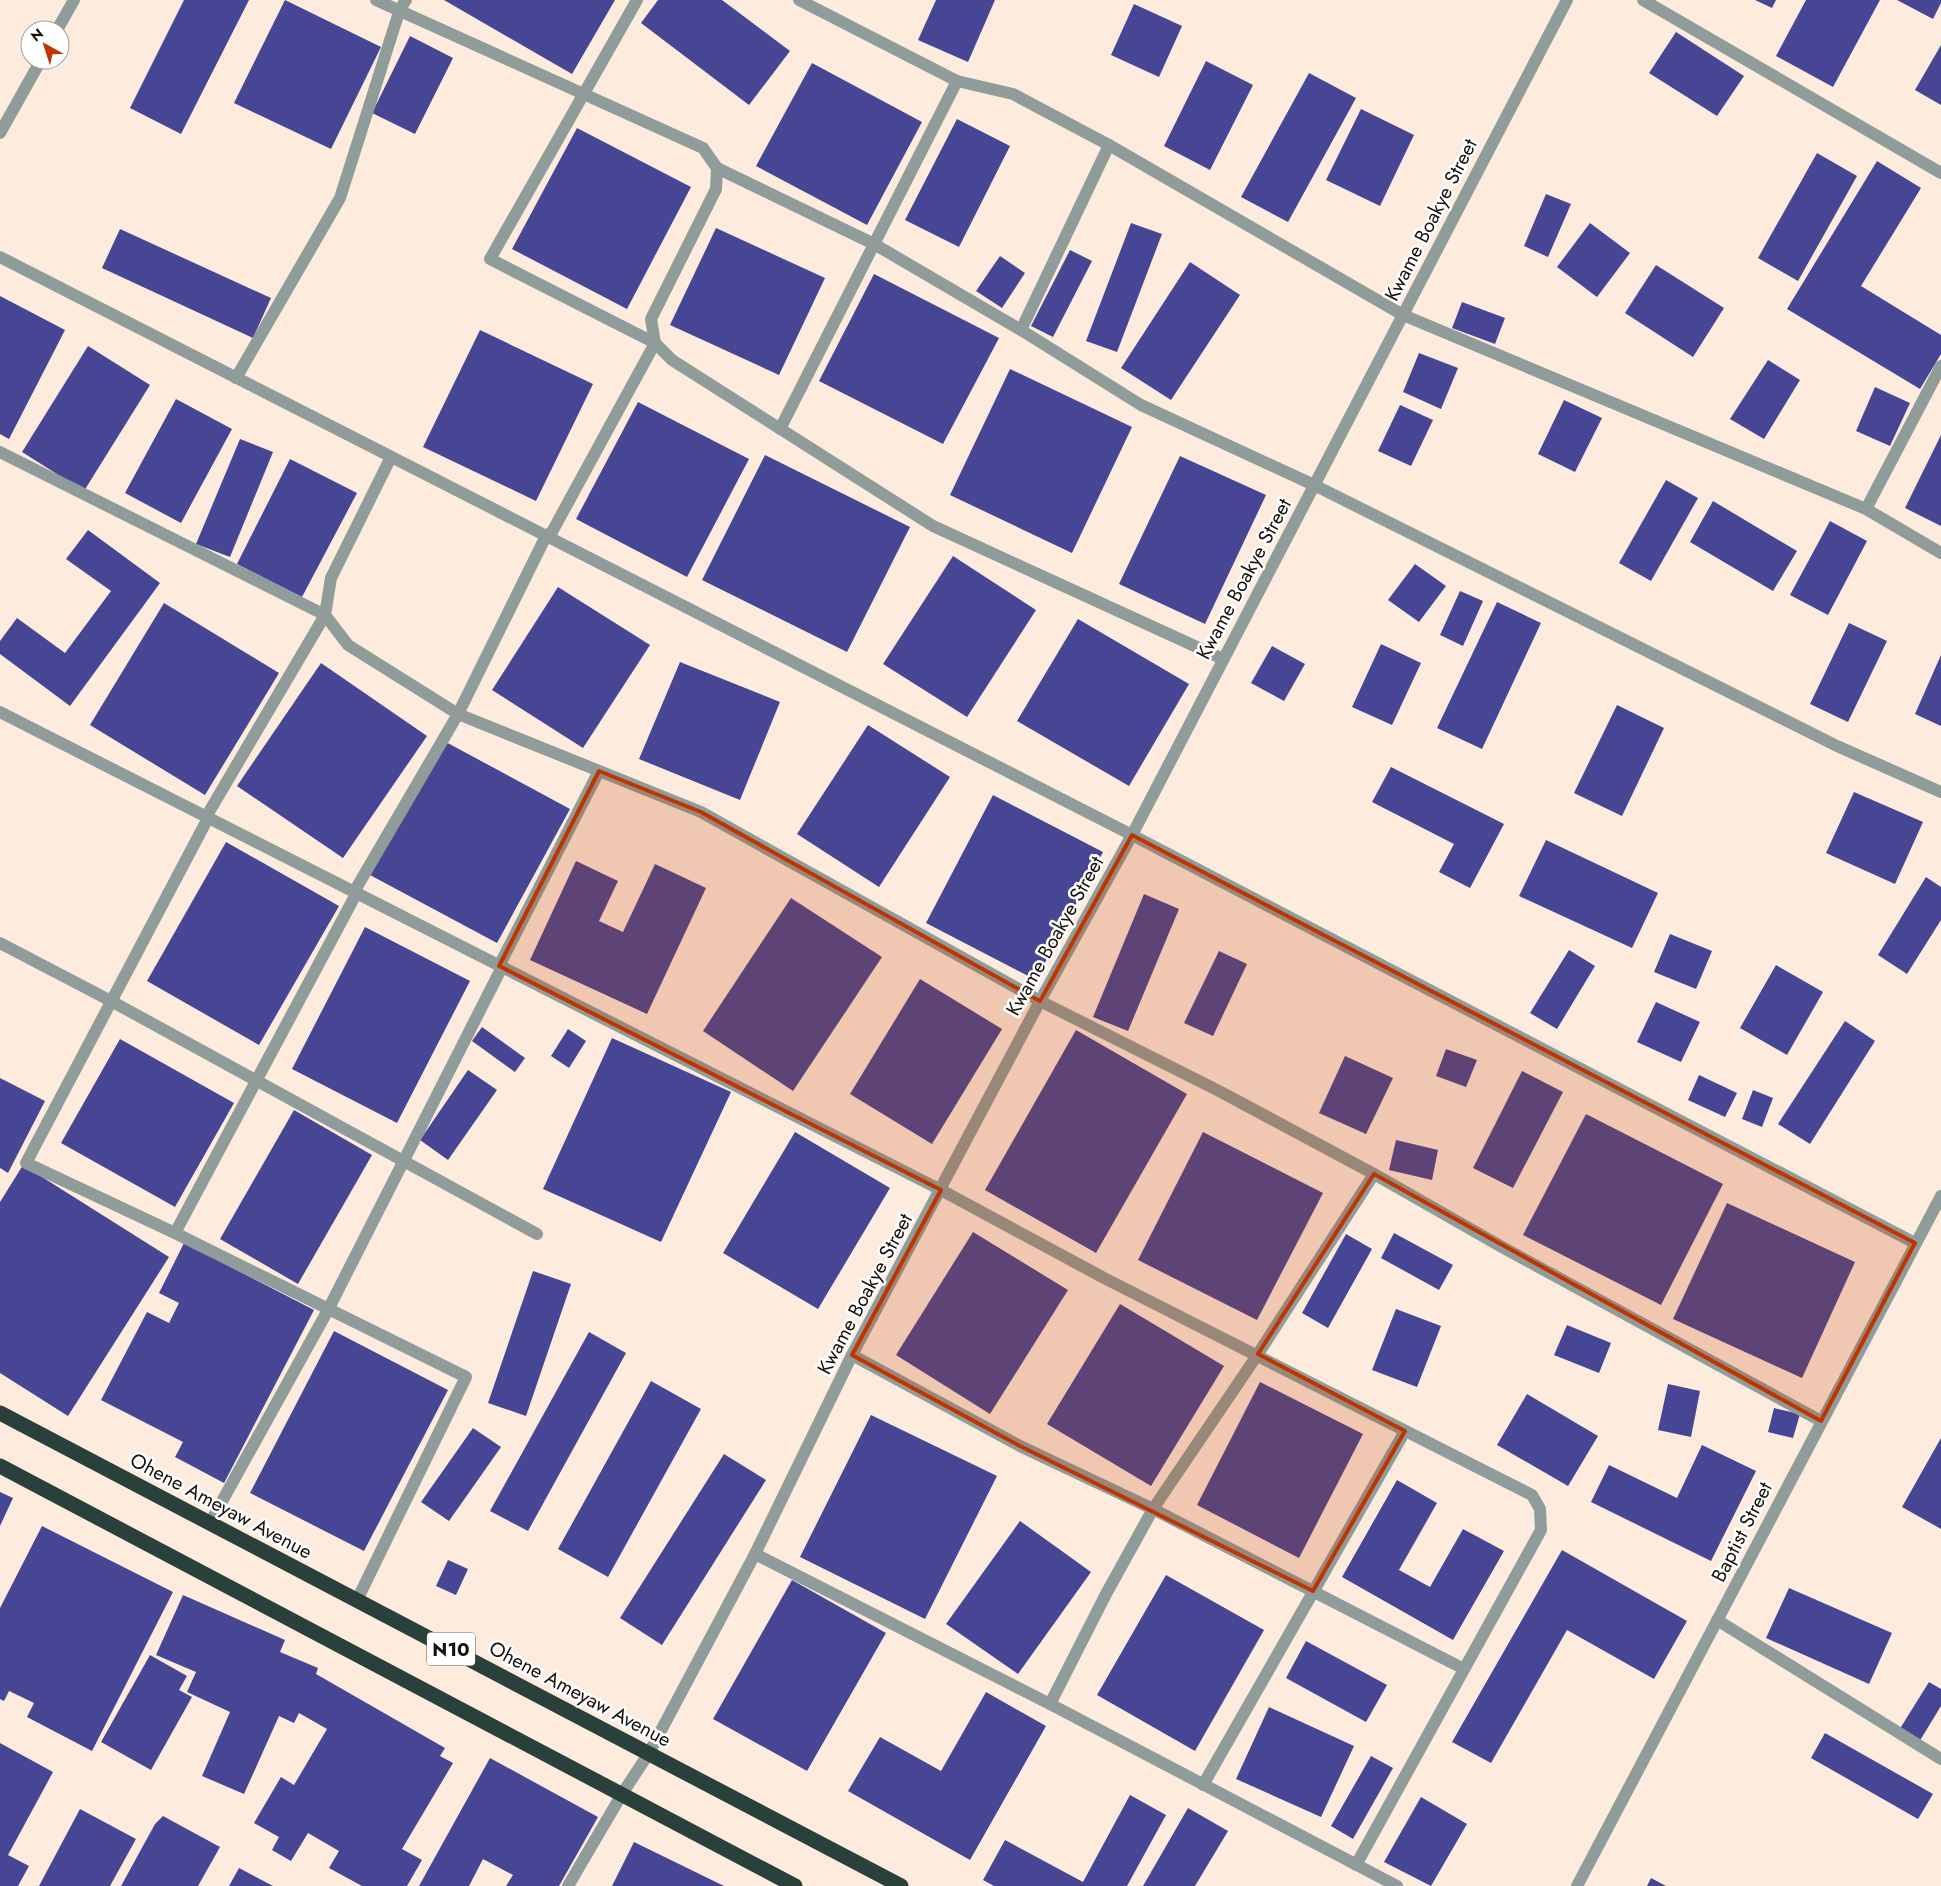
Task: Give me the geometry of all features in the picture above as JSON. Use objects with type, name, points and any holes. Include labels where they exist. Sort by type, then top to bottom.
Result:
[{"type":"highway","name":"Ohene Ameyaw Avenue","points":[[0,1414],[902,1886]]},
{"type":"highway","name":"N10","points":[[0,1466],[795,1886]]},
{"type":"street","points":[[63,20],[74,0]]},
{"type":"street","points":[[376,0],[403,4],[582,93],[702,148],[716,168],[874,244],[1021,330],[1141,405],[1314,486],[1837,746],[1941,792]]},
{"type":"street","points":[[637,0],[582,93],[490,258],[655,343],[672,360],[933,526],[1223,659]]},
{"type":"street","points":[[798,0],[957,81],[1014,94],[1109,145],[1403,315],[1866,509],[1941,553]]},
{"type":"street","name":"Kwame Boakye Street","points":[[568,1886],[622,1794],[649,1753],[755,1554],[852,1355],[1040,1001],[1132,835],[1567,0]]},
{"type":"street","points":[[1643,0],[1941,173]]},
{"type":"street","points":[[236,378],[340,198],[403,4]]},
{"type":"street","points":[[0,133],[35,70]]},
{"type":"street","points":[[780,429],[957,81]]},
{"type":"street","points":[[1021,330],[1109,145]]},
{"type":"street","points":[[175,1233],[355,896],[354,892],[458,714],[546,536],[552,532],[655,343],[651,319],[716,189],[716,168]]},
{"type":"street","points":[[0,257],[1132,835],[1915,1243]]},
{"type":"street","points":[[1866,509],[1941,368]]},
{"type":"street","points":[[0,452],[324,615],[348,645],[458,714],[701,812],[1040,1001],[1221,1092],[1374,1174],[1502,1247],[1821,1420]]},
{"type":"street","points":[[357,1600],[466,1377],[175,1233],[26,1163],[207,820],[206,817],[324,615],[331,578],[391,457]]},
{"type":"street","points":[[0,712],[941,1190],[1104,1278],[1258,1354],[1532,1495],[1540,1509],[1541,1530],[1356,1865]]},
{"type":"street","points":[[210,1523],[328,1310],[501,969],[499,966],[598,771]]},
{"type":"street","points":[[0,943],[257,1080],[537,1234]]},
{"type":"street","points":[[1050,1704],[1106,1594],[1153,1509],[1258,1354],[1374,1174]]},
{"type":"street","name":"Baptist Street","points":[[1577,1886],[1821,1420],[1941,1196]]},
{"type":"street","points":[[852,1355],[1020,1446],[1153,1509],[1464,1669]]},
{"type":"street","points":[[1203,1785],[1405,1431]]},
{"type":"street","points":[[755,1554],[1050,1704],[1397,1886]]},
{"type":"street","points":[[1717,1620],[1941,1759]]},
{"type":"highlighted area","points":[[599,771],[701,812],[1040,1001],[1132,835],[1915,1243],[1821,1421],[1374,1174],[1258,1354],[1405,1431],[1313,1591],[1020,1446],[852,1355],[941,1190],[499,966]]},
{"type":"building","points":[[184,0],[249,0],[181,134],[130,108]]},
{"type":"building","points":[[285,0],[381,47],[331,149],[234,103]]},
{"type":"building","points":[[444,0],[615,0],[572,74]]},
{"type":"building","points":[[658,0],[722,0],[790,51],[749,105],[641,23]]},
{"type":"building","points":[[936,0],[995,0],[968,62],[918,40]]},
{"type":"building","points":[[1755,0],[1776,0],[1772,8]]},
{"type":"building","points":[[1806,0],[1880,0],[1833,87],[1776,56]]},
{"type":"building","points":[[1897,0],[1941,0],[1941,3],[1933,19]]},
{"type":"building","points":[[1134,4],[1182,26],[1159,77],[1111,55]]},
{"type":"building","points":[[1676,32],[1744,76],[1717,116],[1649,73]]},
{"type":"building","points":[[410,36],[453,58],[415,134],[372,113]]},
{"type":"building","points":[[1941,45],[1941,105],[1915,90]]},
{"type":"building","points":[[1206,61],[1253,85],[1210,170],[1164,146]]},
{"type":"building","points":[[812,63],[922,122],[867,225],[756,166]]},
{"type":"building","points":[[1309,73],[1356,98],[1288,222],[1241,197]]},
{"type":"building","points":[[1361,109],[1414,135],[1380,206],[1326,180]]},
{"type":"building","points":[[957,119],[1010,146],[959,247],[905,220]]},
{"type":"building","points":[[577,128],[691,187],[627,309],[512,249]]},
{"type":"building","points":[[1817,153],[1857,176],[1798,281],[1758,258]]},
{"type":"building","points":[[1877,161],[1921,188],[1861,286],[1941,335],[1941,354],[1920,389],[1787,309]]},
{"type":"building","points":[[1546,194],[1571,204],[1548,257],[1524,246]]},
{"type":"building","points":[[1131,223],[1162,234],[1117,352],[1086,341]]},
{"type":"building","points":[[1590,223],[1630,253],[1597,297],[1557,267]]},
{"type":"building","points":[[716,228],[825,278],[779,375],[670,325]]},
{"type":"building","points":[[120,229],[271,298],[253,338],[102,268]]},
{"type":"building","points":[[1070,250],[1092,261],[1053,337],[1031,326]]},
{"type":"building","points":[[1000,256],[1025,273],[1002,308],[976,291]]},
{"type":"building","points":[[1190,262],[1240,295],[1171,400],[1121,368]]},
{"type":"building","points":[[1656,265],[1724,308],[1693,357],[1625,313]]},
{"type":"building","points":[[874,274],[999,338],[943,444],[819,381]]},
{"type":"building","points":[[0,296],[65,330],[9,439],[0,434]]},
{"type":"building","points":[[1462,302],[1505,318],[1495,344],[1452,328]]},
{"type":"building","points":[[480,330],[593,384],[536,501],[423,447]]},
{"type":"building","points":[[88,346],[150,385],[84,491],[22,452]]},
{"type":"building","points":[[1419,353],[1458,368],[1441,409],[1403,392]]},
{"type":"building","points":[[1768,360],[1800,380],[1764,439],[1730,419]]},
{"type":"building","points":[[1010,369],[1132,427],[1072,553],[950,495]]},
{"type":"building","points":[[1875,387],[1910,403],[1890,446],[1856,431]]},
{"type":"building","points":[[176,399],[232,429],[181,523],[125,493]]},
{"type":"building","points":[[1564,400],[1602,418],[1575,472],[1538,454]]},
{"type":"building","points":[[638,402],[749,459],[687,577],[576,519]]},
{"type":"building","points":[[1400,405],[1433,420],[1411,466],[1378,451]]},
{"type":"building","points":[[1941,435],[1941,526],[1905,508]]},
{"type":"building","points":[[240,439],[273,452],[230,557],[196,544]]},
{"type":"building","points":[[765,455],[910,527],[847,652],[702,580]]},
{"type":"building","points":[[1180,456],[1266,495],[1205,624],[1119,584]]},
{"type":"building","points":[[290,459],[357,493],[302,597],[237,564]]},
{"type":"building","points":[[1666,480],[1698,498],[1651,581],[1619,563]]},
{"type":"building","points":[[1713,501],[1797,551],[1773,591],[1690,542]]},
{"type":"building","points":[[1830,521],[1867,541],[1828,615],[1790,595]]},
{"type":"building","points":[[88,530],[160,583],[70,706],[0,654],[0,641],[17,618],[65,653],[111,591],[66,559]]},
{"type":"building","points":[[953,556],[1036,610],[967,717],[883,664]]},
{"type":"building","points":[[1415,564],[1446,586],[1419,622],[1388,600]]},
{"type":"building","points":[[558,587],[650,645],[583,748],[492,690]]},
{"type":"building","points":[[1460,591],[1483,601],[1463,646],[1440,635]]},
{"type":"building","points":[[1497,602],[1541,623],[1482,749],[1437,728]]},
{"type":"building","points":[[164,603],[279,673],[205,795],[90,725]]},
{"type":"building","points":[[1078,619],[1189,684],[1129,786],[1017,721]]},
{"type":"building","points":[[1849,623],[1887,641],[1848,722],[1810,704]]},
{"type":"building","points":[[1381,644],[1421,663],[1392,725],[1352,707]]},
{"type":"building","points":[[1272,646],[1305,664],[1284,701],[1251,683]]},
{"type":"building","points":[[1941,655],[1941,726],[1915,714]]},
{"type":"building","points":[[680,662],[780,702],[740,800],[639,759]]},
{"type":"building","points":[[321,663],[427,736],[343,858],[237,786]]},
{"type":"building","points":[[1617,705],[1664,728],[1622,816],[1574,793]]},
{"type":"building","points":[[868,725],[950,777],[879,887],[797,834]]},
{"type":"building","points":[[444,741],[570,809],[497,943],[370,875]]},
{"type":"building","points":[[1391,767],[1504,824],[1470,888],[1439,872],[1454,844],[1372,802]]},
{"type":"building","points":[[1854,792],[1923,822],[1895,884],[1826,853]]},
{"type":"building","points":[[993,795],[1103,852],[1036,980],[926,923]]},
{"type":"building","points":[[1546,840],[1658,893],[1632,948],[1519,896]]},
{"type":"building","points":[[226,842],[339,906],[259,1045],[147,981]]},
{"type":"building","points":[[576,861],[618,881],[599,921],[623,932],[655,864],[706,888],[647,1014],[530,960]]},
{"type":"building","points":[[1926,877],[1941,887],[1941,920],[1907,974],[1878,955]]},
{"type":"building","points":[[1144,894],[1179,909],[1128,1031],[1093,1017]]},
{"type":"building","points":[[791,898],[882,957],[793,1091],[703,1031]]},
{"type":"building","points":[[365,927],[470,981],[397,1123],[292,1069]]},
{"type":"building","points":[[1670,934],[1712,951],[1696,989],[1654,972]]},
{"type":"building","points":[[1569,950],[1595,966],[1557,1029],[1530,1013]]},
{"type":"building","points":[[1219,951],[1247,964],[1213,1036],[1184,1023]]},
{"type":"building","points":[[1776,965],[1823,992],[1787,1055],[1740,1028]]},
{"type":"building","points":[[920,979],[1002,1029],[932,1144],[850,1094]]},
{"type":"building","points":[[1656,1002],[1700,1022],[1681,1062],[1637,1042]]},
{"type":"building","points":[[1845,1021],[1875,1041],[1810,1144],[1778,1124]]},
{"type":"building","points":[[482,1027],[525,1058],[515,1072],[472,1041]]},
{"type":"building","points":[[568,1029],[586,1041],[569,1068],[551,1056]]},
{"type":"building","points":[[1076,1030],[1187,1094],[1096,1253],[985,1190]]},
{"type":"building","points":[[612,1038],[731,1092],[661,1242],[543,1189]]},
{"type":"building","points":[[120,1039],[234,1103],[175,1207],[61,1143]]},
{"type":"building","points":[[1446,1049],[1477,1060],[1466,1087],[1436,1076]]},
{"type":"building","points":[[1345,1056],[1393,1078],[1366,1134],[1319,1113]]},
{"type":"building","points":[[468,1070],[497,1090],[448,1160],[420,1140]]},
{"type":"building","points":[[1522,1071],[1563,1092],[1513,1188],[1473,1168]]},
{"type":"building","points":[[1699,1075],[1737,1093],[1725,1117],[1688,1100]]},
{"type":"building","points":[[0,1078],[45,1101],[8,1173],[0,1168]]},
{"type":"building","points":[[1753,1090],[1773,1098],[1762,1127],[1742,1119]]},
{"type":"building","points":[[294,1110],[372,1155],[298,1284],[220,1239]]},
{"type":"building","points":[[1586,1114],[1723,1184],[1661,1305],[1523,1235]]},
{"type":"building","points":[[795,1132],[890,1188],[818,1309],[723,1253]]},
{"type":"building","points":[[1203,1132],[1323,1193],[1257,1320],[1138,1260]]},
{"type":"building","points":[[1396,1140],[1438,1150],[1432,1180],[1389,1170]]},
{"type":"building","points":[[23,1165],[169,1257],[68,1416],[0,1373],[0,1202]]},
{"type":"building","points":[[1727,1203],[1855,1262],[1802,1378],[1673,1319]]},
{"type":"building","points":[[973,1232],[1068,1290],[990,1414],[896,1355]]},
{"type":"building","points":[[1394,1233],[1453,1265],[1439,1290],[1381,1258]]},
{"type":"building","points":[[1346,1234],[1372,1249],[1328,1328],[1302,1313]]},
{"type":"building","points":[[184,1243],[314,1310],[224,1483],[175,1457],[183,1442],[101,1400],[147,1312],[169,1323],[179,1303],[159,1293]]},
{"type":"building","points":[[533,1271],[571,1284],[526,1416],[488,1403]]},
{"type":"building","points":[[1120,1304],[1224,1366],[1151,1486],[1047,1424]]},
{"type":"building","points":[[1396,1309],[1441,1326],[1417,1387],[1372,1370]]},
{"type":"building","points":[[1567,1325],[1611,1343],[1599,1373],[1554,1355]]},
{"type":"building","points":[[334,1331],[448,1390],[364,1551],[250,1493]]},
{"type":"building","points":[[589,1332],[626,1353],[528,1531],[490,1511]]},
{"type":"building","points":[[651,1381],[701,1409],[608,1577],[558,1549]]},
{"type":"building","points":[[1260,1382],[1363,1434],[1299,1558],[1197,1505]]},
{"type":"building","points":[[1668,1384],[1700,1391],[1691,1437],[1658,1430]]},
{"type":"building","points":[[1527,1394],[1598,1436],[1568,1486],[1497,1445]]},
{"type":"building","points":[[1774,1408],[1800,1414],[1793,1438],[1768,1432]]},
{"type":"building","points":[[871,1415],[997,1476],[925,1619],[800,1557]]},
{"type":"building","points":[[473,1428],[501,1447],[449,1521],[421,1502]]},
{"type":"building","points":[[1941,1438],[1941,1529],[1902,1507]]},
{"type":"building","points":[[1702,1445],[1756,1471],[1711,1561],[1591,1502],[1609,1465],[1677,1498]]},
{"type":"building","points":[[724,1454],[766,1480],[662,1645],[620,1618]]},
{"type":"building","points":[[1397,1480],[1437,1503],[1399,1570],[1430,1587],[1463,1529],[1504,1551],[1453,1640],[1342,1577]]},
{"type":"building","points":[[0,1492],[13,1498],[0,1526]]},
{"type":"building","points":[[1020,1521],[1091,1572],[1018,1674],[946,1624]]},
{"type":"building","points":[[42,1526],[173,1592],[92,1751],[27,1717],[34,1703],[9,1691],[4,1701],[0,1699],[0,1608]]},
{"type":"building","points":[[1562,1550],[1687,1621],[1654,1679],[1567,1630],[1491,1763],[1452,1742]]},
{"type":"building","points":[[448,1560],[468,1569],[456,1595],[436,1586]]},
{"type":"building","points":[[1166,1575],[1264,1630],[1195,1751],[1097,1695]]},
{"type":"building","points":[[792,1580],[886,1633],[807,1771],[713,1719]]},
{"type":"building","points":[[1789,1588],[1892,1633],[1869,1684],[1766,1638]]},
{"type":"building","points":[[183,1595],[285,1640],[280,1652],[318,1668],[316,1674],[445,1748],[440,1756],[453,1763],[402,1849],[422,1860],[407,1886],[362,1886],[329,1868],[339,1851],[308,1833],[291,1861],[272,1850],[279,1837],[254,1823],[281,1777],[294,1785],[327,1729],[299,1713],[294,1723],[279,1716],[244,1794],[202,1776],[230,1712],[187,1692],[196,1672],[156,1655]]},
{"type":"building","points":[[1306,1641],[1387,1685],[1366,1722],[1286,1678]]},
{"type":"building","points":[[150,1655],[187,1676],[179,1690],[192,1697],[151,1770],[101,1742]]},
{"type":"building","points":[[1929,1682],[1941,1689],[1941,1706],[1916,1747],[1896,1735]]},
{"type":"building","points":[[986,1692],[1046,1726],[970,1860],[848,1791],[880,1737],[941,1771]]},
{"type":"building","points":[[1269,1707],[1354,1746],[1321,1817],[1236,1779]]},
{"type":"building","points":[[1825,1733],[1933,1794],[1918,1819],[1811,1758]]},
{"type":"building","points":[[0,1743],[53,1772],[8,1855],[29,1866],[18,1886],[0,1886]]},
{"type":"building","points":[[1371,1756],[1393,1768],[1353,1839],[1331,1826]]},
{"type":"building","points":[[490,1758],[598,1817],[559,1886],[506,1886],[513,1875],[483,1859],[469,1886],[419,1886]]},
{"type":"building","points":[[1130,1795],[1166,1815],[1127,1886],[994,1886],[983,1880],[1005,1840],[1083,1882]]},
{"type":"building","points":[[1421,1797],[1467,1824],[1431,1886],[1384,1862]]},
{"type":"building","points":[[1188,1808],[1228,1831],[1195,1886],[1143,1886]]},
{"type":"building","points":[[80,1809],[136,1839],[110,1886],[39,1886]]},
{"type":"building","points":[[163,1816],[220,1847],[198,1886],[121,1886],[155,1824]]},
{"type":"building","points":[[634,1842],[724,1886],[612,1886]]},
{"type":"building","points":[[239,1868],[273,1886],[229,1886]]},
{"type":"building","points":[[1651,1878],[1666,1886],[1647,1886]]}]
